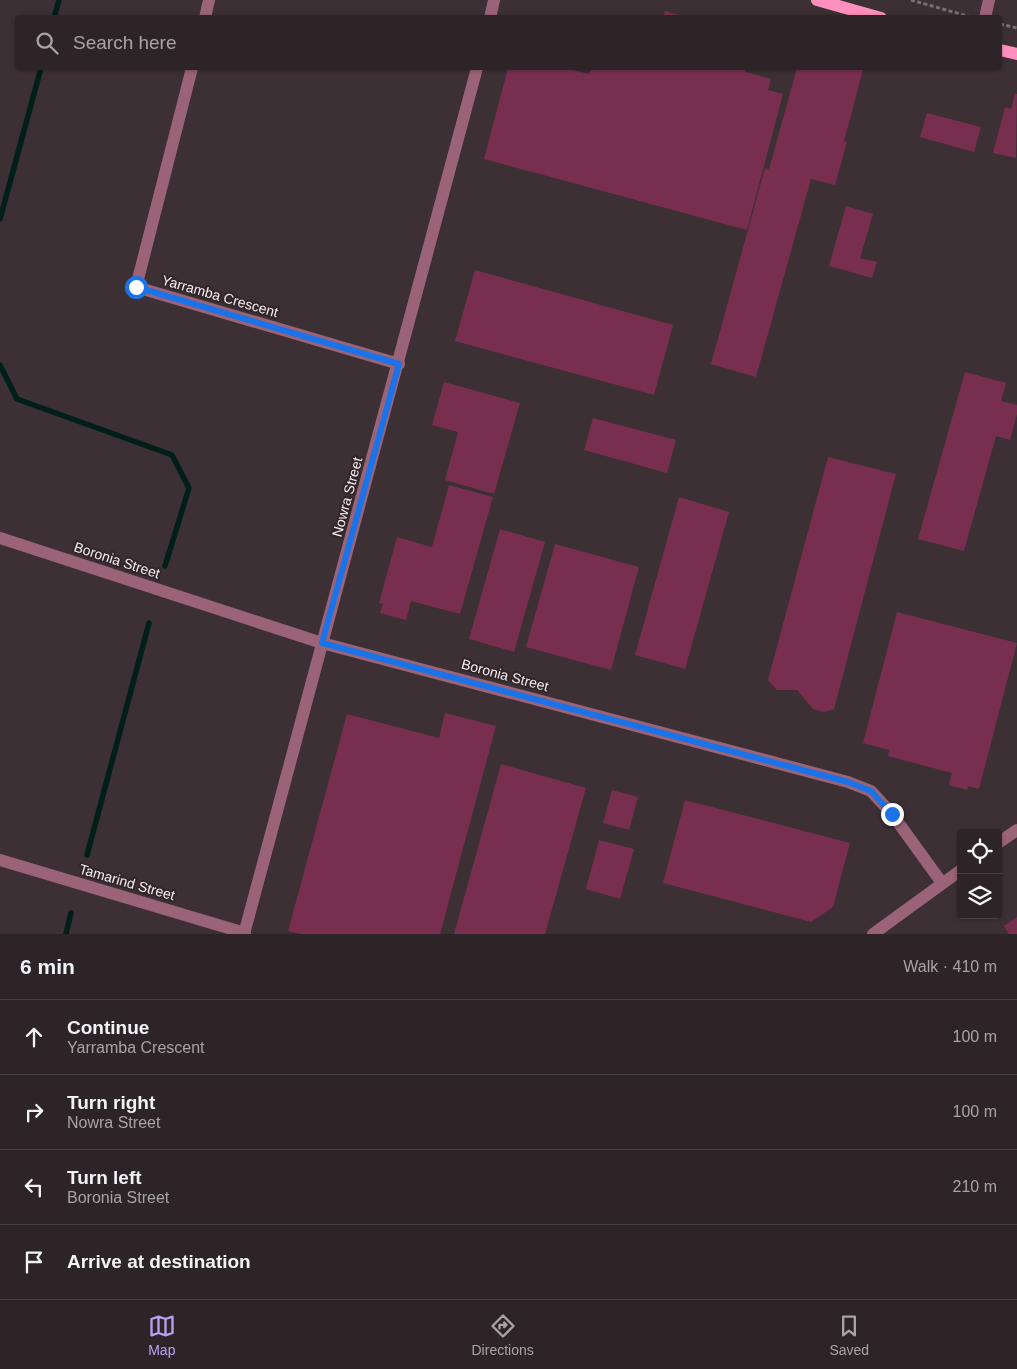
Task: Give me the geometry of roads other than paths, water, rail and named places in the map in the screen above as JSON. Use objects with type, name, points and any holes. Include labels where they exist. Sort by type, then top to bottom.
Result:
[{"type":"main road","points":[[817,0],[870,15]]},
{"type":"main road","points":[[1002,50],[1017,54]]},
{"type":"street","points":[[206,15],[209,0]]},
{"type":"street","points":[[491,15],[494,0]]},
{"type":"street","points":[[986,15],[989,0]]},
{"type":"street","name":"Yarramba Crescent","points":[[191,70],[136,287],[399,364]]},
{"type":"street","name":"Nowra Street","points":[[245,933],[399,364],[475,70]]},
{"type":"street","name":"Boronia Street","points":[[0,538],[322,643],[856,785],[871,791],[892,814],[942,883]]},
{"type":"street","points":[[1002,840],[1017,830]]},
{"type":"street","name":"Tamarind Street","points":[[0,860],[245,933]]},
{"type":"street","points":[[873,934],[957,873]]},
{"type":"waterway","points":[[55,15],[59,0]]},
{"type":"waterway","points":[[0,219],[40,70]]},
{"type":"waterway","points":[[0,365],[17,399],[172,455],[189,488],[165,566]]},
{"type":"waterway","points":[[87,855],[149,623]]},
{"type":"waterway","points":[[66,934],[71,913]]}]
